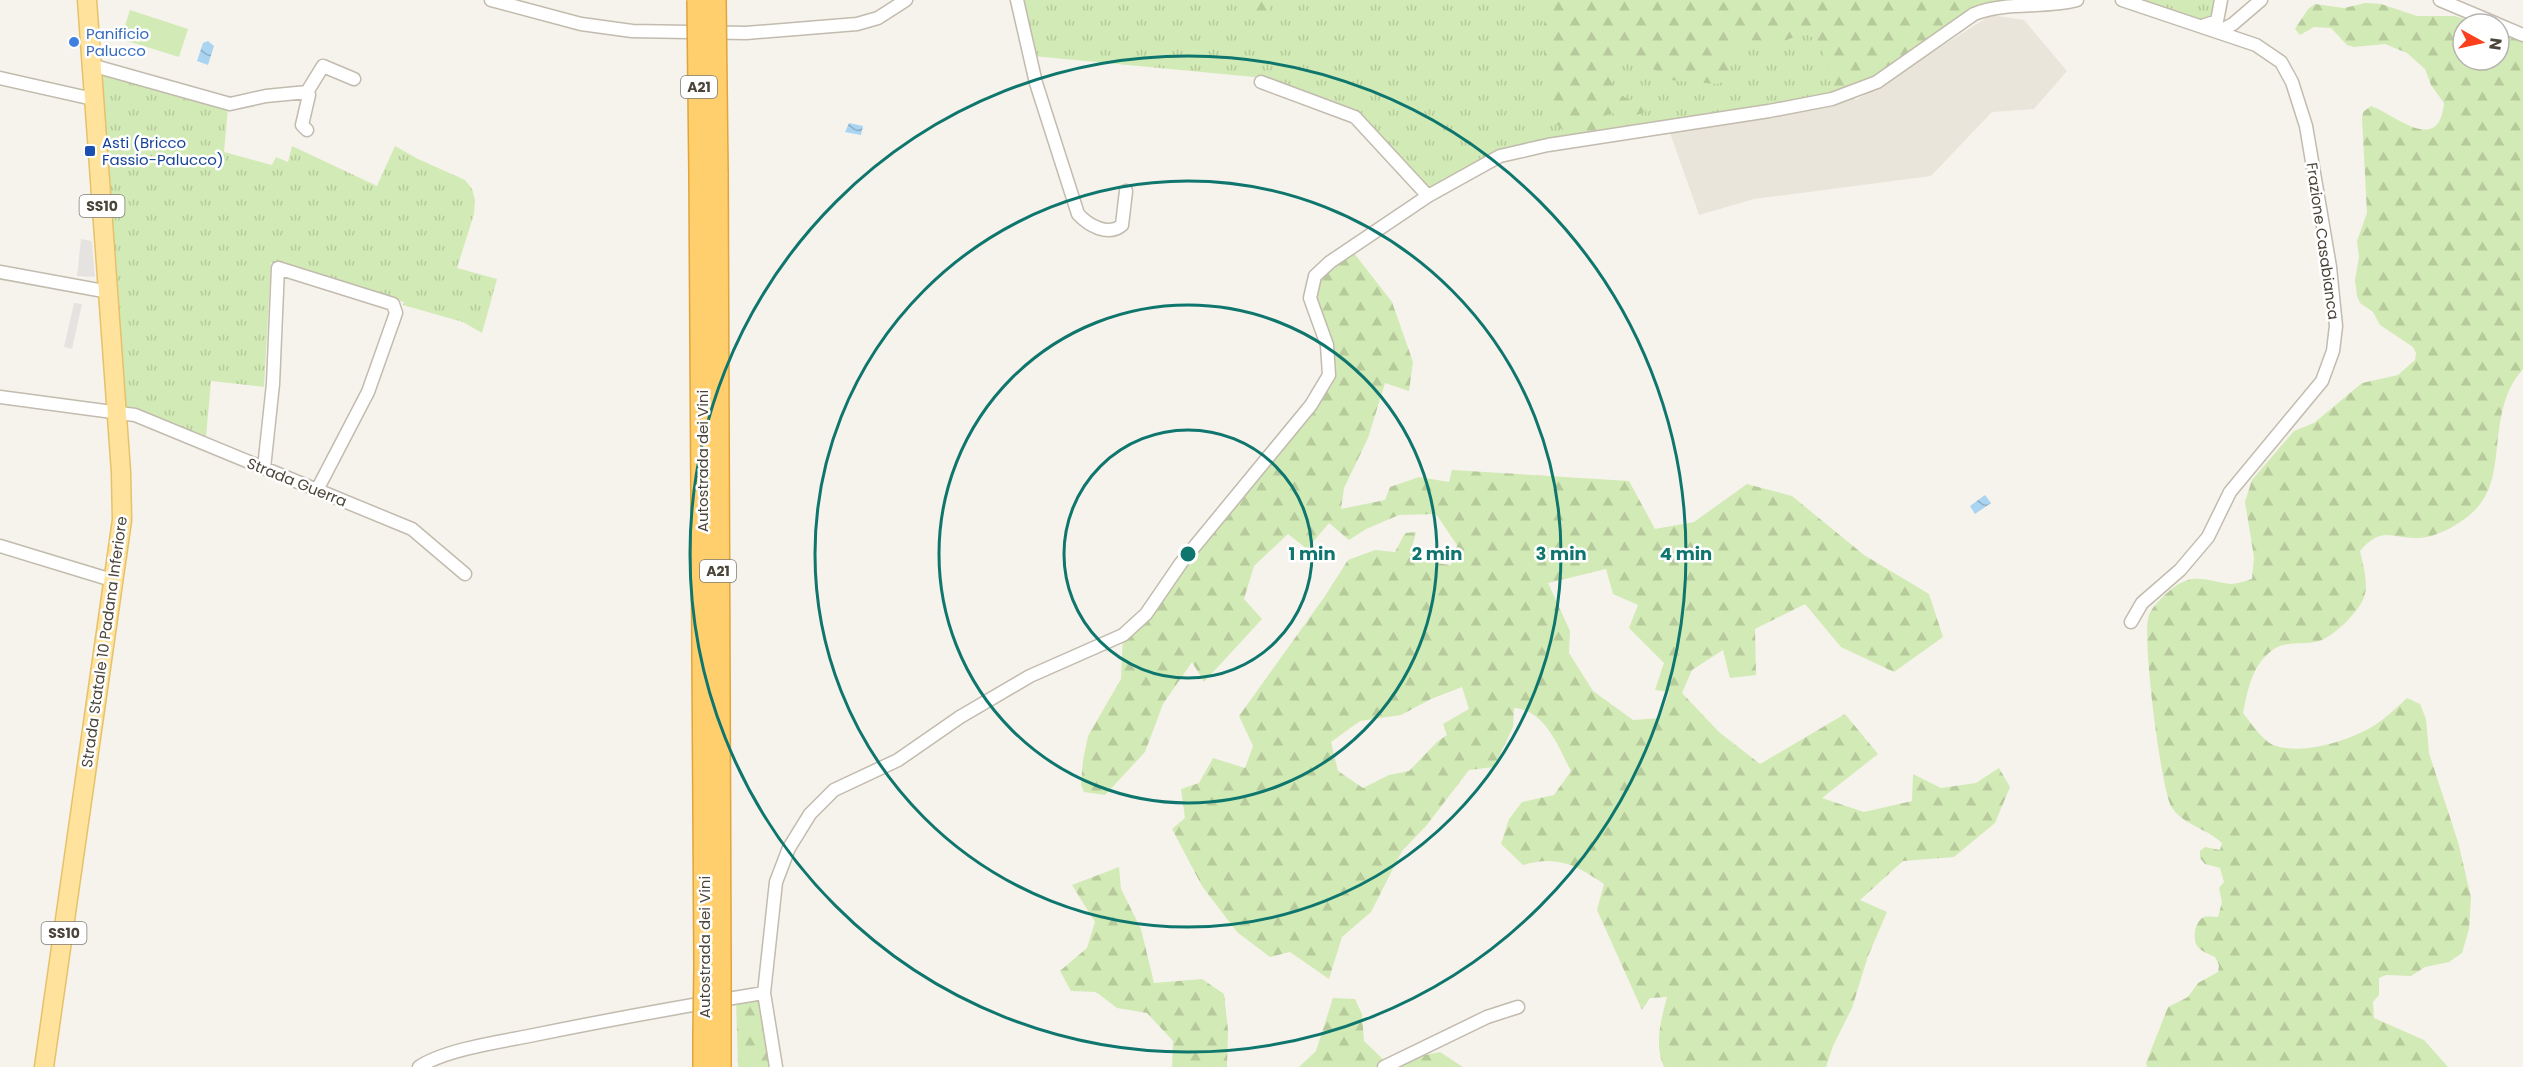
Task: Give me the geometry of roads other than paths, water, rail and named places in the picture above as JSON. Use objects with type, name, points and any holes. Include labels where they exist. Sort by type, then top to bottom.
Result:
[{"type":"highway","name":"Autostrada dei Vini","points":[[698,0],[708,174]]},
{"type":"highway","name":"Autostrada dei Vini","points":[[704,1067],[712,1034],[708,174],[715,0]]},
{"type":"highway","name":"Autostrada dei Vini","points":[[712,1034],[720,1067]]},
{"type":"main road","name":"Strada Statale 10 Padana Inferiore","points":[[44,1067],[122,520],[109,292],[87,0]]},
{"type":"street","points":[[491,0],[581,24],[632,31],[746,33],[857,24],[878,18],[906,0]]},
{"type":"street","points":[[1017,0],[1036,83],[1078,214],[1092,226],[1118,228],[1122,225],[1126,191]]},
{"type":"street","points":[[776,1067],[764,993],[776,882],[789,848],[810,814],[834,790],[898,760],[960,717],[1030,676],[1123,635],[1146,614],[1181,563],[1311,405],[1329,375],[1327,345],[1310,298],[1315,276],[1330,262],[1428,196],[1500,156],[1529,149],[1832,99],[1877,82],[1974,14],[1992,7],[2063,4],[2077,0]]},
{"type":"street","name":"Frazione Casabianca","points":[[2121,0],[2256,45],[2281,62],[2292,82],[2306,126],[2330,267],[2336,326],[2333,351],[2322,381],[2230,492],[2208,537],[2180,570],[2142,603],[2131,622]]},
{"type":"street","points":[[2202,26],[2217,21],[2222,0]]},
{"type":"street","points":[[2218,32],[2233,24],[2261,0]]},
{"type":"street","points":[[2440,0],[2469,12]]},
{"type":"street","points":[[92,65],[103,66],[230,104],[266,96],[307,92]]},
{"type":"street","points":[[307,130],[302,125],[309,95],[307,92],[323,66],[354,79]]},
{"type":"street","points":[[0,78],[93,99]]},
{"type":"street","points":[[1261,82],[1355,117],[1428,196]]},
{"type":"street","points":[[264,468],[273,384],[278,268],[393,304],[396,313],[368,392],[317,490]]},
{"type":"street","points":[[0,272],[109,292]]},
{"type":"street","name":"Strada Guerra","points":[[0,397],[135,415],[412,529],[465,574]]},
{"type":"street","points":[[0,546],[115,581]]},
{"type":"street","points":[[419,1067],[429,1060],[495,1043],[645,1012],[764,993]]},
{"type":"street","points":[[1384,1067],[1486,1017],[1518,1007]]},
{"type":"water","points":[[208,41],[214,46],[208,65],[197,61],[203,43]]},
{"type":"water","points":[[849,123],[863,126],[861,135],[845,132]]},
{"type":"water","points":[[1985,495],[1991,503],[1975,514],[1970,506]]},
{"type":"place","name":"Panificio Palucco","points":[[74,42]]},
{"type":"place","name":"Asti (Bricco Fassio-Palucco)","points":[[90,151]]}]
